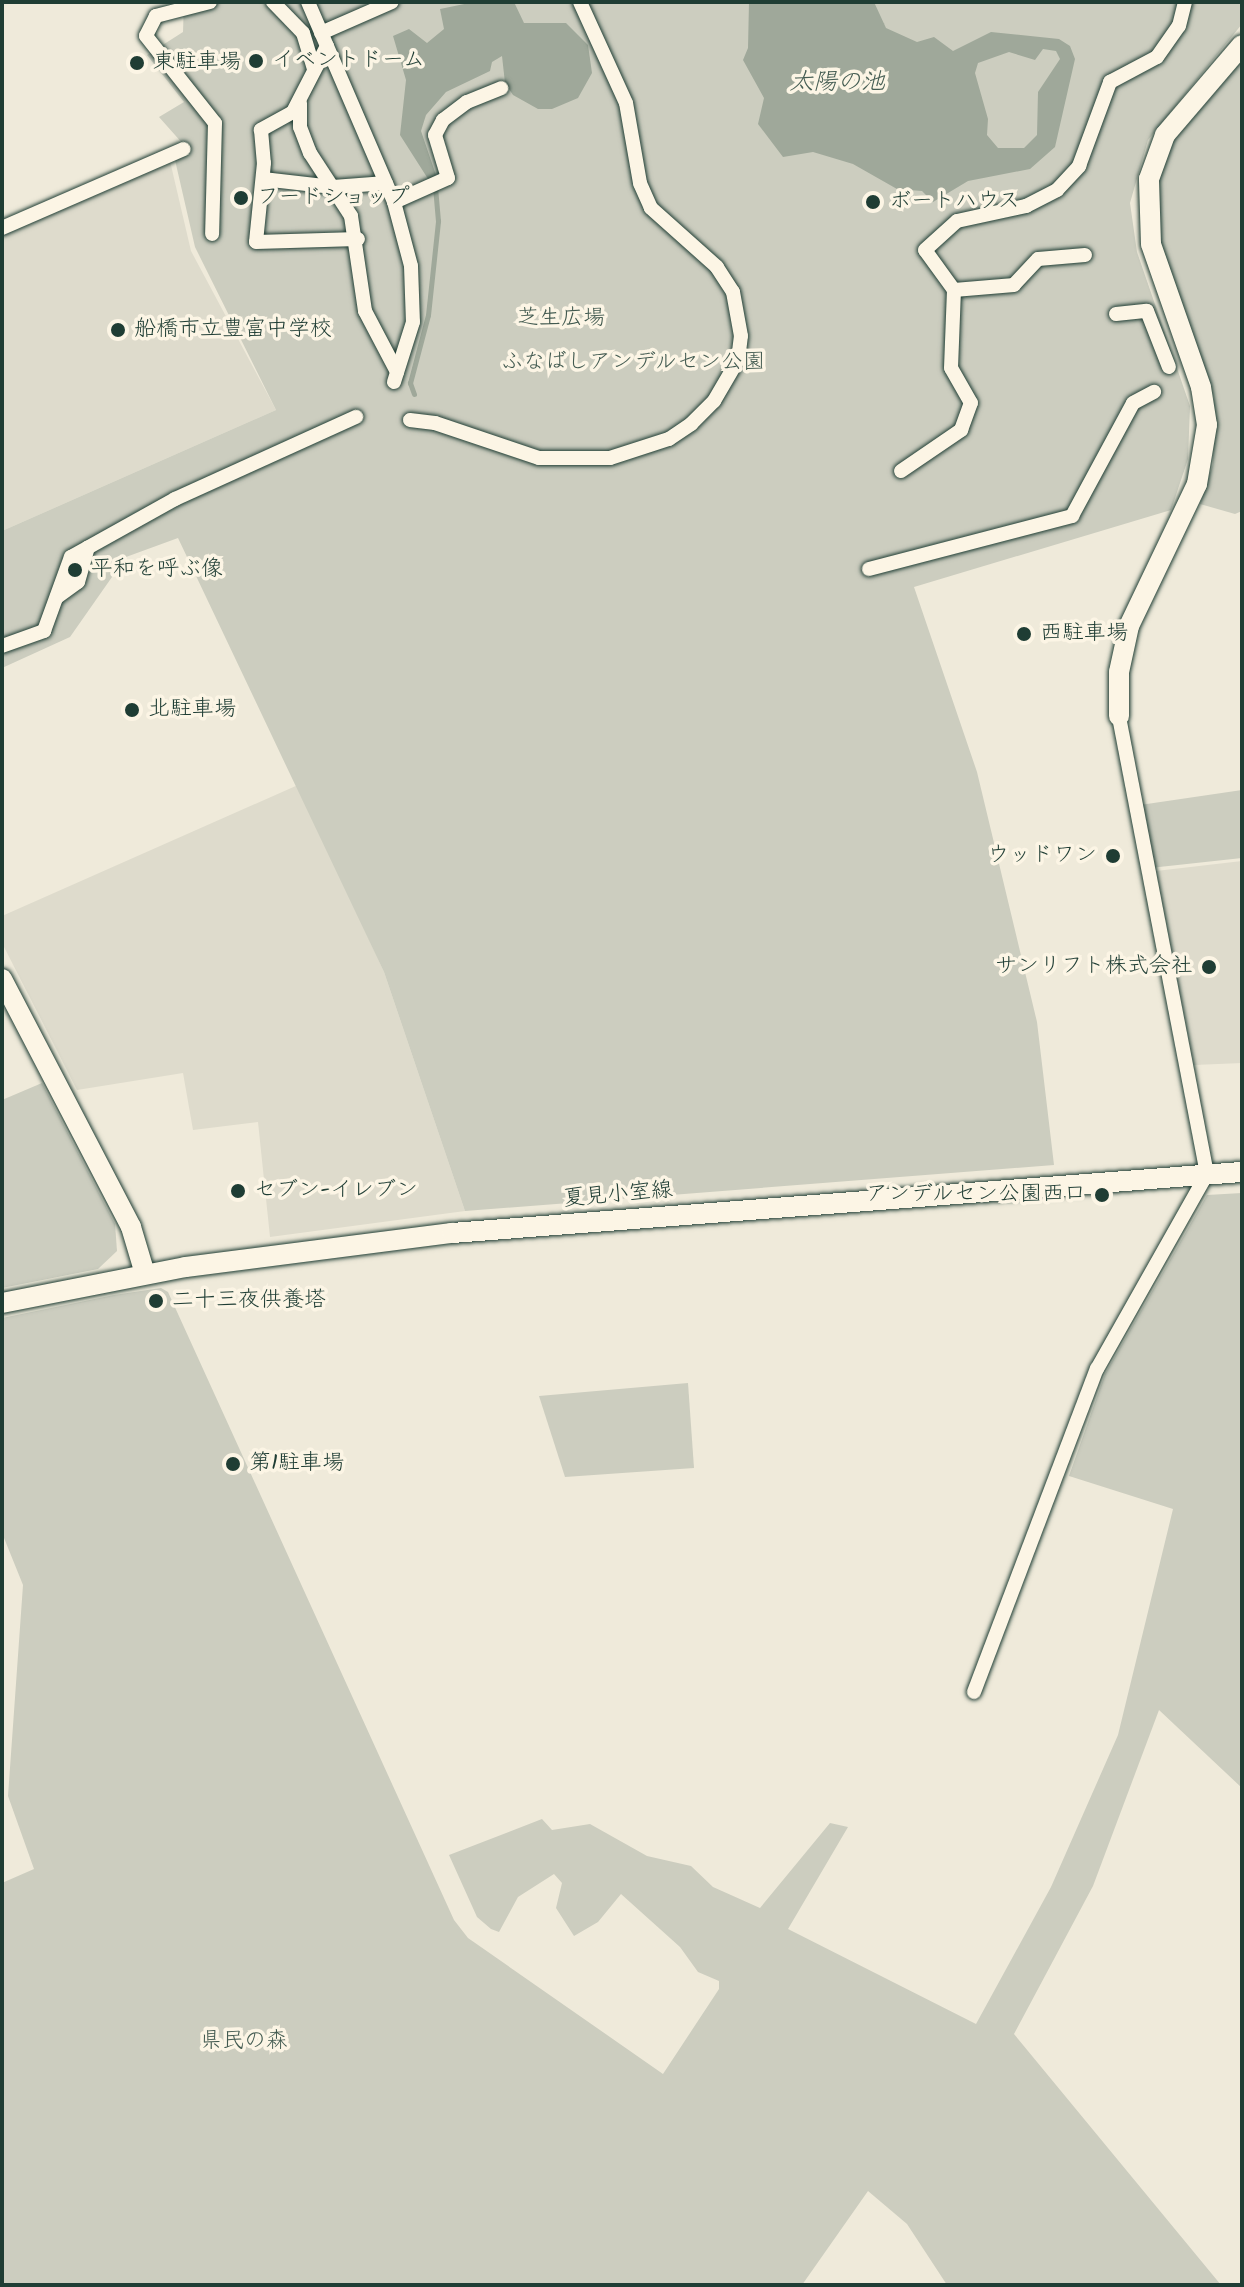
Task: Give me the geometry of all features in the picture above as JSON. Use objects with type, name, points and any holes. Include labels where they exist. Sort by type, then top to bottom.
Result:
[{"type":"main road","points":[[1119,716],[1119,672],[1132,617],[1197,484],[1207,425],[1201,387],[1151,244],[1149,179],[1165,135],[1242,45]]},
{"type":"main road","points":[[2,979],[131,1227],[145,1274]]},
{"type":"main road","name":"夏見小室線","points":[[2,1303],[145,1274],[500,1229],[1242,1172]]},
{"type":"street","points":[[210,2],[156,16],[146,36],[215,123],[212,234]]},
{"type":"street","points":[[273,2],[303,33],[314,68]]},
{"type":"street","points":[[308,2],[324,40],[394,202],[414,287],[413,322],[396,377],[365,311],[358,239],[351,216],[310,153],[300,127],[300,103],[324,40],[392,2]]},
{"type":"street","points":[[410,420],[435,423],[539,458],[610,458],[669,439],[691,424],[714,401],[738,360],[741,336],[733,292],[717,267],[651,208],[640,183],[626,103],[580,2]]},
{"type":"street","points":[[901,471],[961,430],[971,403],[951,368],[954,290],[925,250],[957,221],[1026,206],[1064,183],[1079,166],[1110,82],[1157,57],[1179,26],[1185,2]]},
{"type":"street","points":[[394,202],[448,178],[435,135],[443,120],[467,102],[501,88]]},
{"type":"street","points":[[300,103],[261,130],[263,179],[256,242],[358,239]]},
{"type":"street","points":[[2,228],[184,149]]},
{"type":"street","points":[[263,179],[333,187],[386,183]]},
{"type":"street","points":[[954,290],[1014,285],[1038,259],[1085,255]]},
{"type":"street","points":[[1116,314],[1147,311],[1169,367]]},
{"type":"street","points":[[869,569],[1072,516],[1132,396],[1154,392]]},
{"type":"street","points":[[2,646],[44,631],[57,597],[63,566],[88,547],[175,499],[356,417]]},
{"type":"street","points":[[974,1692],[1097,1369],[1207,1174],[1119,716]]},
{"type":"shaded area","name":"船橋市立豊富中学校","points":[[170,161],[191,251],[276,410],[2,531],[2,236]]},
{"type":"shaded area","points":[[298,785],[384,972],[465,1211],[270,1237],[258,1122],[193,1130],[183,1073],[77,1090],[2,943],[2,916]]},
{"type":"shaded area","name":"サンリフト株式会社","points":[[1242,861],[1242,1063],[1194,1065],[1156,871]]},
{"type":"green space","name":"ふなばしアンデルセン公園","points":[[184,2],[1242,2],[1242,24],[1148,140],[1130,203],[1137,252],[1190,406],[1188,459],[1171,510],[914,587],[977,772],[1037,1022],[1054,1165],[465,1211],[384,972],[178,538],[126,557],[70,637],[2,668],[2,531],[276,410],[195,247],[175,160],[183,144],[159,117],[184,102],[147,55],[183,32]]},
{"type":"green space","points":[[1242,59],[1242,511],[1235,514],[1200,504],[1213,464],[1214,398],[1160,242],[1158,180],[1172,140]]},
{"type":"green space","points":[[1242,790],[1242,858],[1150,868],[1140,805]]},
{"type":"green space","points":[[42,1083],[115,1224],[117,1251],[98,1269],[2,1288],[2,1100]]},
{"type":"green space","name":"県民の森","points":[[1242,1193],[1242,1788],[1159,1710],[1093,1886],[1014,2034],[1221,2285],[947,2285],[907,2224],[868,2191],[802,2285],[2,2285],[2,1883],[34,1869],[8,1796],[23,1585],[2,1533],[2,1318],[114,1295],[161,1288],[168,1292],[454,1920],[468,1938],[663,2074],[719,1989],[719,1981],[698,1972],[680,1947],[621,1894],[598,1922],[574,1936],[556,1908],[562,1883],[554,1874],[518,1897],[499,1932],[491,1929],[477,1917],[449,1855],[542,1819],[552,1830],[590,1824],[647,1856],[691,1866],[713,1887],[760,1908],[830,1823],[848,1827],[788,1929],[976,2024],[1051,1887],[1118,1735],[1173,1509],[1069,1476],[1105,1374],[1207,1195]]},
{"type":"green space","points":[[688,1383],[694,1468],[565,1477],[539,1396]]},
{"type":"water","points":[[474,2],[514,2],[524,23],[566,23],[588,45],[592,73],[578,98],[552,109],[538,109],[513,95],[505,83],[502,56],[492,62],[490,71],[446,92],[426,115],[421,131],[437,178],[430,182],[400,135],[406,80],[393,36],[409,29],[427,43],[444,29],[440,9]]},
{"type":"water","name":"太陽の池","points":[[749,2],[874,2],[886,28],[917,42],[934,37],[953,51],[991,32],[1059,39],[1070,46],[1075,59],[1055,147],[1030,169],[968,181],[933,202],[922,191],[897,189],[853,164],[813,152],[783,157],[758,124],[764,98],[743,60],[748,48]],"holes":[[[1043,49],[1056,51],[1060,59],[1038,92],[1037,135],[1024,148],[998,148],[987,135],[988,119],[975,73],[978,63],[1009,52],[1035,60]]]},
{"type":"waterway","points":[[414,394],[410,383],[428,315],[438,221],[435,184]]},
{"type":"place","name":"イベントドーム","points":[[256,61]]},
{"type":"place","name":"東駐車場","points":[[137,63]]},
{"type":"place","name":"フードショップ","points":[[241,198]]},
{"type":"place","name":"ボートハウス","points":[[873,202]]},
{"type":"place","name":"船橋市立豊富中学校","points":[[118,330]]},
{"type":"place","name":"平和を呼ぶ像","points":[[75,570]]},
{"type":"place","name":"西駐車場","points":[[1024,634]]},
{"type":"place","name":"北駐車場","points":[[132,710]]},
{"type":"place","name":"ウッドワン","points":[[1113,856]]},
{"type":"place","name":"サンリフト株式会社","points":[[1209,967]]},
{"type":"place","name":"セブン-イレブン","points":[[238,1191]]},
{"type":"place","name":"アンデルセン公園西口","points":[[1102,1195]]},
{"type":"place","name":"二十三夜供養塔","points":[[156,1301]]},
{"type":"place","name":"第1駐車場","points":[[233,1464]]},
{"type":"park label","name":"芝生広場","points":[[561,319]]}]
